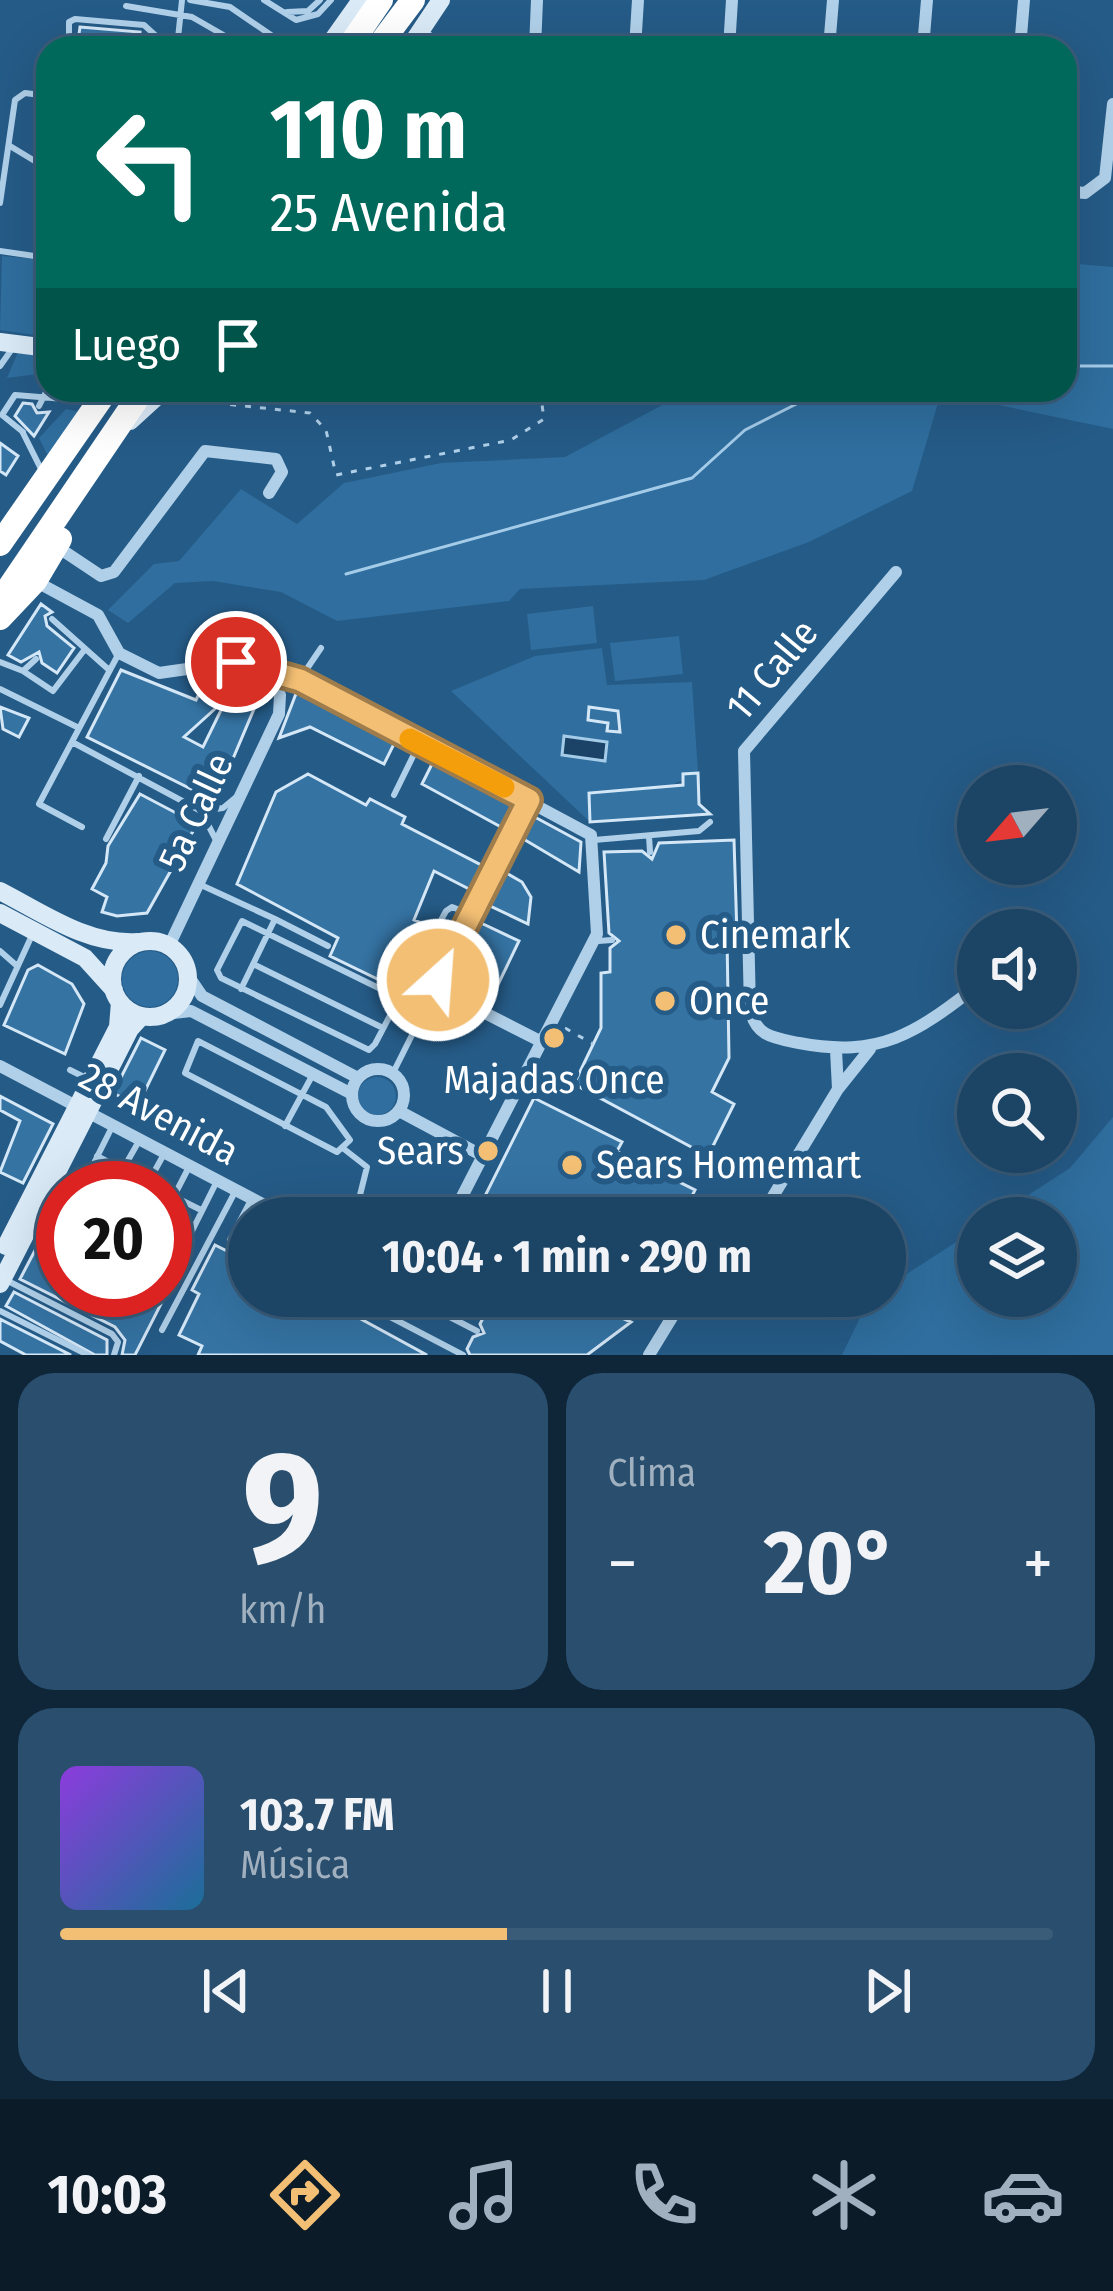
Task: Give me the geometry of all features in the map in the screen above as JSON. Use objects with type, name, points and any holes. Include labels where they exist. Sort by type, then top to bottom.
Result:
[{"type":"highway","points":[[344,36],[381,0]]},
{"type":"highway","points":[[369,36],[393,0]]},
{"type":"highway","points":[[386,36],[413,0]]},
{"type":"highway","points":[[3,536],[99,402]]},
{"type":"highway","points":[[0,601],[135,402]]},
{"type":"highway","points":[[0,618],[35,580],[56,546],[87,495],[107,443]]},
{"type":"street","points":[[417,36],[441,0]]},
{"type":"street","points":[[536,36],[537,0]]},
{"type":"street","points":[[636,36],[638,0]]},
{"type":"street","points":[[730,36],[732,0]]},
{"type":"street","points":[[830,36],[833,0]]},
{"type":"street","points":[[924,36],[927,0]]},
{"type":"street","points":[[1021,36],[1024,0]]},
{"type":"street","points":[[340,36],[354,6]]},
{"type":"street","points":[[1077,192],[1088,192],[1108,172],[1113,104]]},
{"type":"street","points":[[107,443],[151,402]]},
{"type":"street","points":[[56,546],[101,576],[114,572],[205,451],[276,459],[282,472],[268,493]]},
{"type":"street","name":"11 Calle","points":[[870,1049],[836,1050],[769,1037],[751,1015],[741,762],[753,735],[896,572]]},
{"type":"street","points":[[35,580],[98,615],[119,653],[159,673],[225,662],[300,680],[592,838],[599,926],[594,942],[462,1197]]},
{"type":"street","points":[[262,669],[282,704]]},
{"type":"street","name":"5a Calle","points":[[169,946],[282,704],[300,680]]},
{"type":"street","points":[[0,891],[104,940],[169,946],[202,996],[358,1078]]},
{"type":"street","points":[[0,913],[85,958],[117,996],[142,1016]]},
{"type":"street","points":[[83,1107],[89,1080],[118,1027],[117,960],[142,942]]},
{"type":"street","points":[[164,1014],[185,993],[188,974]]},
{"type":"street","points":[[431,994],[542,1042]]},
{"type":"street","name":"11 Calle","points":[[773,1197],[838,1089],[870,1049],[957,997]]},
{"type":"street","points":[[1,1274],[83,1107],[142,1016],[183,1010],[352,1094]]},
{"type":"street","points":[[836,1050],[838,1089]]},
{"type":"street","name":"28 Avenida","points":[[0,1066],[185,1161]]},
{"type":"street","points":[[372,1070],[393,1073],[404,1088],[401,1109],[387,1120],[372,1121],[357,1112],[352,1094],[358,1078],[372,1070]]},
{"type":"street","points":[[401,1109],[484,1153]]},
{"type":"street","name":"28 Avenida","points":[[192,1165],[253,1197]]},
{"type":"street","points":[[650,1355],[673,1317]]},
{"type":"lane","points":[[178,36],[186,0],[230,7],[272,36]]},
{"type":"lane","points":[[264,0],[296,20],[307,18],[331,0]]},
{"type":"lane","points":[[284,11],[302,13],[320,0]]},
{"type":"lane","points":[[125,6],[181,14],[227,36]]},
{"type":"lane","points":[[69,36],[69,22],[75,19],[144,25],[150,36]]},
{"type":"lane","points":[[421,29],[431,36]]},
{"type":"lane","points":[[0,203],[17,95],[36,96]]},
{"type":"lane","points":[[9,145],[36,162]]},
{"type":"lane","points":[[0,251],[36,256]]},
{"type":"lane","points":[[0,366],[8,344]]},
{"type":"lane","points":[[36,401],[13,396],[2,415],[24,431],[45,479]]},
{"type":"lane","points":[[0,635],[35,580]]},
{"type":"lane","points":[[54,624],[108,669]]},
{"type":"lane","points":[[300,680],[321,648]]},
{"type":"lane","points":[[0,662],[53,691],[85,649]]},
{"type":"lane","points":[[82,827],[39,804],[119,653]]},
{"type":"lane","points":[[22,671],[36,659]]},
{"type":"lane","points":[[0,688],[78,728]]},
{"type":"lane","points":[[72,742],[201,812],[217,842]]},
{"type":"lane","points":[[394,795],[420,744]]},
{"type":"lane","points":[[106,839],[139,776]]},
{"type":"lane","points":[[201,812],[224,808],[242,791]]},
{"type":"lane","points":[[393,1073],[529,800]]},
{"type":"lane","points":[[592,838],[699,831],[710,822]]},
{"type":"lane","points":[[649,836],[650,852]]},
{"type":"lane","points":[[199,884],[328,946]]},
{"type":"lane","points":[[399,998],[240,922],[217,970],[242,988],[369,1050],[383,1028],[446,911],[452,907],[470,914]]},
{"type":"lane","points":[[242,988],[274,919]]},
{"type":"lane","points":[[0,1005],[34,931]]},
{"type":"lane","points":[[594,942],[612,940]]},
{"type":"lane","points":[[0,951],[16,965]]},
{"type":"lane","points":[[253,964],[383,1028]]},
{"type":"lane","points":[[405,987],[431,994]]},
{"type":"lane","points":[[198,1041],[326,1107],[347,1131],[350,1140],[344,1149],[337,1152],[185,1073],[198,1041],[209,1021]]},
{"type":"lane","points":[[70,1070],[89,1080]]},
{"type":"lane","points":[[285,1126],[313,1074]]},
{"type":"lane","points":[[95,1161],[114,1123]]},
{"type":"lane","points":[[128,1161],[141,1137]]},
{"type":"lane","points":[[344,1149],[368,1167],[359,1192],[362,1197]]},
{"type":"lane","points":[[160,1161],[166,1151]]},
{"type":"lane","points":[[97,1156],[107,1161]]},
{"type":"lane","points":[[192,1231],[218,1179]]},
{"type":"lane","points":[[162,1330],[236,1189]]},
{"type":"lane","points":[[192,1205],[201,1210]]},
{"type":"lane","points":[[1,1274],[112,1334],[118,1342],[114,1355]]},
{"type":"lane","points":[[0,1311],[88,1355]]},
{"type":"lane","points":[[390,1317],[463,1355]]},
{"type":"lane","points":[[450,1317],[477,1331]]},
{"type":"path","points":[[206,402],[310,413],[326,430],[336,475],[349,476],[404,458],[512,440],[544,419],[542,402]]},
{"type":"path","points":[[553,1022],[593,1044]]},
{"type":"shaded area","points":[[2,256],[36,259],[36,335],[0,330]]},
{"type":"shaded area","points":[[1077,264],[1113,267],[1113,429],[984,402],[1077,402]]},
{"type":"shaded area","points":[[18,352],[36,354],[36,374],[7,378]]},
{"type":"shaded area","points":[[668,402],[938,402],[912,491],[809,542],[704,580],[520,589],[509,601],[337,621],[281,592],[213,581],[175,583],[128,623],[108,610],[154,564],[179,561],[241,489],[297,524],[344,483],[441,463],[565,457]]},
{"type":"shaded area","points":[[66,409],[80,412],[49,458],[39,438]]},
{"type":"shaded area","points":[[593,606],[597,643],[531,650],[527,614]]},
{"type":"shaded area","points":[[679,636],[683,674],[615,681],[610,643]]},
{"type":"shaded area","points":[[602,648],[607,685],[692,682],[698,773],[590,822],[451,691],[535,656]]},
{"type":"shaded area","points":[[564,736],[607,742],[605,761],[562,755]]},
{"type":"shaded area","points":[[150,951],[170,959],[178,979],[170,999],[150,1007],[130,999],[122,979],[130,959]]},
{"type":"shaded area","points":[[377,1077],[390,1083],[396,1096],[390,1109],[377,1115],[364,1109],[358,1096],[364,1083]]},
{"type":"shaded area","points":[[1113,1117],[1113,1355],[842,1355],[860,1317],[906,1317],[906,1274],[957,1242],[957,1317],[1077,1317],[1077,1197],[1025,1197],[1062,1173],[1077,1173],[1077,1160]]},
{"type":"building","points":[[80,27],[140,32],[140,36],[79,36]]},
{"type":"building","points":[[23,403],[32,404],[37,413],[49,412],[34,436],[15,416]]},
{"type":"building","points":[[0,443],[18,456],[6,475],[0,471]]},
{"type":"building","points":[[41,604],[52,612],[45,616],[47,626],[74,648],[57,673],[42,663],[39,652],[21,662],[8,655]]},
{"type":"building","points":[[121,670],[196,700],[207,677],[220,675],[260,695],[215,801],[87,737]],"holes":[[[227,698],[203,747],[184,737]]]},
{"type":"building","points":[[297,691],[395,742],[384,764],[310,727],[279,738]]},
{"type":"building","points":[[0,707],[29,718],[19,737],[3,729]]},
{"type":"building","points":[[589,707],[618,711],[620,732],[607,731],[608,723],[588,720]]},
{"type":"building","points":[[433,762],[512,805],[501,827],[422,784]]},
{"type":"building","points":[[698,773],[699,804],[710,814],[590,822],[589,793],[683,785],[683,774]]},
{"type":"building","points":[[308,774],[366,805],[370,799],[405,817],[402,824],[483,866],[471,890],[434,871],[414,920],[429,926],[396,988],[330,956],[338,938],[237,884],[276,792]]},
{"type":"building","points":[[140,794],[197,824],[147,913],[117,916],[102,912],[107,897],[92,889],[106,863],[108,846]]},
{"type":"building","points":[[531,815],[581,842],[579,872],[520,837]]},
{"type":"building","name":"Once","points":[[734,840],[737,936],[727,937],[729,1058],[712,1092],[734,1104],[708,1156],[574,1084],[601,1028],[601,973],[610,972],[610,948],[619,941],[609,933],[604,852],[642,851],[652,859],[659,843]]},
{"type":"building","points":[[503,871],[522,882],[531,897],[528,924],[486,904]]},
{"type":"building","points":[[481,923],[519,941],[493,995],[455,976]]},
{"type":"building","points":[[38,965],[72,984],[84,1004],[65,1054],[4,1025],[28,970]]},
{"type":"building","points":[[141,1038],[165,1050],[138,1105],[113,1093]]},
{"type":"building","points":[[0,1096],[53,1124],[23,1183],[0,1172],[20,1121],[0,1110]]},
{"type":"building","name":"Sears Homemart","points":[[534,1098],[622,1142],[617,1151],[695,1190],[692,1197],[484,1197]]},
{"type":"building","points":[[215,1245],[228,1252],[228,1317],[357,1317],[427,1355],[198,1355],[202,1346],[179,1335],[192,1317],[199,1294],[192,1290]]},
{"type":"building","points":[[36,1248],[36,1287],[20,1279]]},
{"type":"building","points":[[14,1292],[36,1303],[36,1317],[62,1317],[107,1340],[107,1355],[95,1355],[6,1306]]},
{"type":"building","points":[[95,1317],[154,1317],[135,1355],[122,1355],[125,1340],[115,1327]]},
{"type":"building","points":[[484,1317],[626,1317],[631,1322],[587,1355],[470,1355],[467,1349],[473,1337],[484,1333],[480,1324]]},
{"type":"building","points":[[0,1319],[71,1355],[26,1355],[0,1341]]},
{"type":"waterway","points":[[1077,366],[1113,366]]},
{"type":"waterway","points":[[346,574],[692,478],[745,430],[800,402]]},
{"type":"slow traffic","points":[[410,739],[504,787]]},
{"type":"place","name":"Cinemark","points":[[676,935]]},
{"type":"place","name":"Once","points":[[665,1001]]},
{"type":"place","name":"Majadas Once","points":[[554,1038]]},
{"type":"place","name":"Sears","points":[[488,1151]]},
{"type":"place","name":"Sears Homemart","points":[[572,1165]]},
{"type":"route","points":[[236,662],[300,680],[529,800],[438,980]]}]
